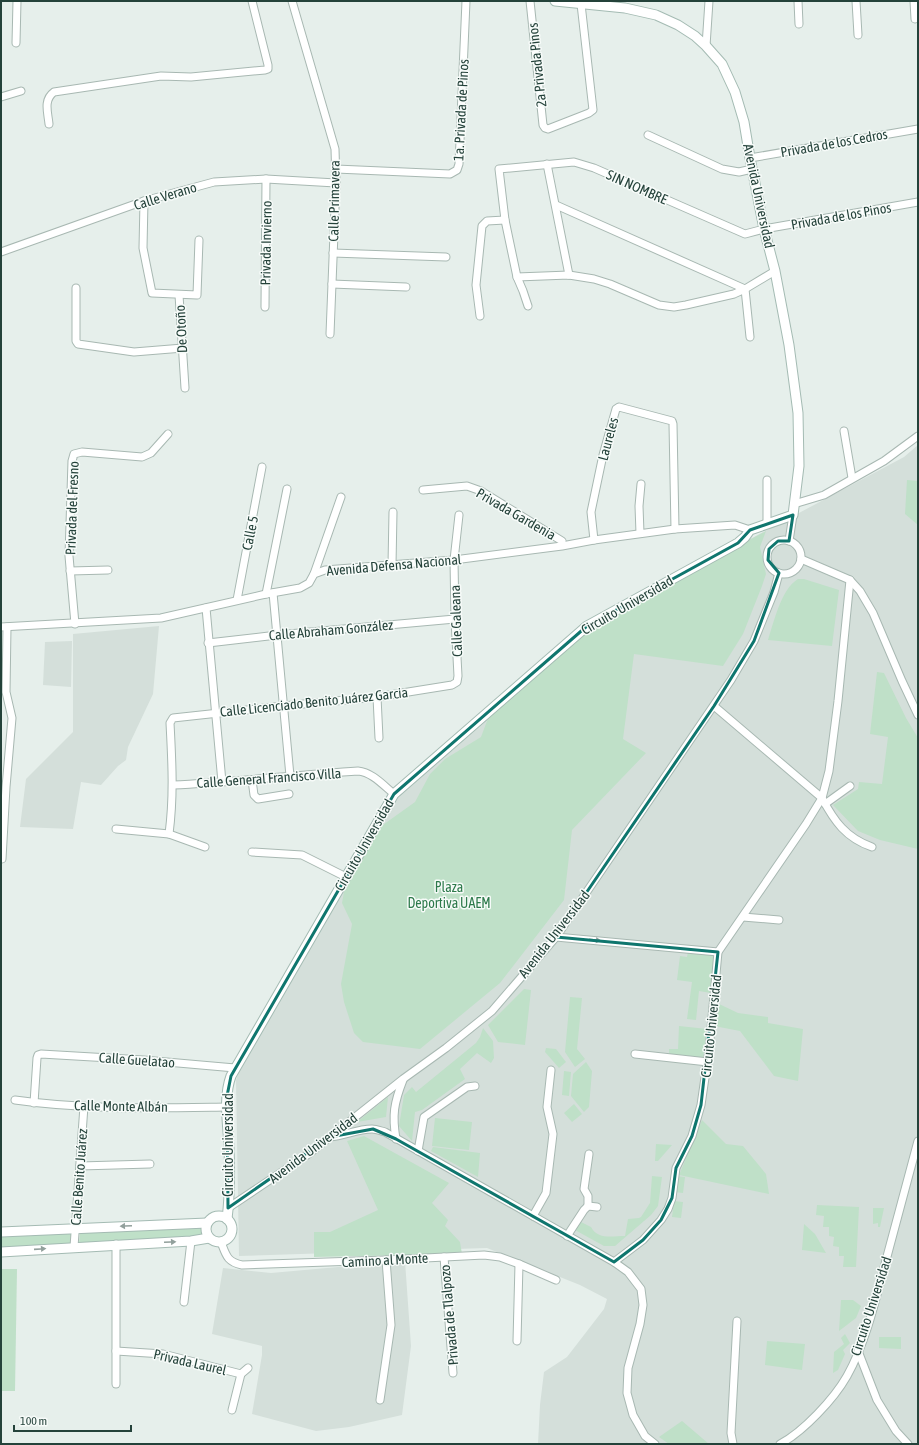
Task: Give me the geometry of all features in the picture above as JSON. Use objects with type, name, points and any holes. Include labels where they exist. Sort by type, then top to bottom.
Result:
[{"type":"street","points":[[16,1],[16,43]]},
{"type":"street","points":[[49,124],[46,102],[49,95],[54,92],[161,76],[191,77],[268,69],[252,1]]},
{"type":"street","name":"Calle Primavera","points":[[292,1],[335,149],[336,183],[330,334]]},
{"type":"street","name":"1a. Privada de Pinos","points":[[336,169],[450,174],[457,170],[459,164],[466,1]]},
{"type":"street","name":"2a Privada Pinos","points":[[530,1],[545,128],[548,129],[589,113],[593,110],[581,4]]},
{"type":"street","name":"Avenida Universidad","points":[[555,1],[625,8],[656,15],[678,25],[695,36],[722,64],[735,92],[744,122],[764,229],[775,271],[789,345],[798,414],[799,466],[793,515]]},
{"type":"street","points":[[706,46],[710,1]]},
{"type":"street","points":[[798,1],[798,24]]},
{"type":"street","points":[[856,1],[858,35]]},
{"type":"street","points":[[914,1],[915,19]]},
{"type":"street","points":[[1,97],[21,91]]},
{"type":"street","name":"Privada de los Cedros","points":[[750,158],[918,129]]},
{"type":"street","points":[[648,135],[722,169],[738,172],[752,169]]},
{"type":"street","name":"SIN NOMBRE","points":[[505,220],[498,169],[574,162],[594,168],[745,234],[764,229]]},
{"type":"street","points":[[547,164],[569,275]]},
{"type":"street","name":"Calle Verano","points":[[1,252],[144,201],[214,182],[266,179],[336,183]]},
{"type":"street","name":"Privada Invierno","points":[[265,307],[266,179]]},
{"type":"street","name":"De Otoño","points":[[144,201],[143,248],[152,293],[179,295],[185,388]]},
{"type":"street","name":"Privada de los Pinos","points":[[764,229],[918,202]]},
{"type":"street","points":[[556,205],[745,289]]},
{"type":"street","points":[[480,316],[476,285],[482,226],[487,221],[505,220],[517,277],[528,306]]},
{"type":"street","points":[[179,295],[198,295],[199,240]]},
{"type":"street","points":[[333,253],[446,257]]},
{"type":"street","points":[[517,277],[569,275],[594,279],[610,284],[659,305],[674,307],[734,294],[775,271]]},
{"type":"street","points":[[332,284],[406,287]]},
{"type":"street","points":[[76,288],[76,341],[78,344],[134,352],[183,348]]},
{"type":"street","points":[[745,289],[750,336]]},
{"type":"street","name":"Laureles","points":[[594,540],[591,512],[603,455],[616,409],[619,407],[672,421],[675,529]]},
{"type":"street","points":[[844,431],[852,478]]},
{"type":"street","name":"Privada del Fresno","points":[[75,624],[69,556],[72,461],[74,454],[82,452],[142,457],[151,453],[168,434]]},
{"type":"street","points":[[794,504],[824,495],[884,461],[918,436]]},
{"type":"street","name":"Calle 5","points":[[237,600],[262,466]]},
{"type":"street","points":[[767,480],[767,523]]},
{"type":"street","points":[[640,533],[639,506],[642,484]]},
{"type":"street","name":"Privada Gardenia","points":[[423,490],[467,486],[481,492],[562,541]]},
{"type":"street","points":[[287,489],[269,593],[277,634],[290,776]]},
{"type":"street","points":[[314,574],[341,497]]},
{"type":"street","points":[[392,565],[393,512]]},
{"type":"street","name":"Calle Galeana","points":[[457,682],[454,560],[459,515]]},
{"type":"street","points":[[750,530],[793,515],[789,540]]},
{"type":"street","name":"Avenida Defensa Nacional","points":[[4,627],[161,618],[269,593],[305,587],[309,584],[314,574],[325,570],[454,560],[675,529],[735,525],[750,530]]},
{"type":"street","name":"Circuito Universidad","points":[[228,1219],[228,1085],[235,1068],[394,794],[587,626],[738,543],[750,530]]},
{"type":"street","points":[[789,540],[798,548],[801,559],[795,570],[785,574],[779,573],[770,566],[768,555],[773,544],[778,541],[789,540]]},
{"type":"street","points":[[801,559],[850,580],[860,591],[873,613],[918,713]]},
{"type":"street","name":"Privada del Fresno","points":[[70,571],[108,570]]},
{"type":"street","name":"Avenida Universidad","points":[[228,1208],[310,1153],[492,1011],[556,937],[714,706],[754,641],[774,592],[779,573]]},
{"type":"street","name":"Circuito Universidad","points":[[614,1262],[643,1240],[661,1220],[668,1209],[672,1198],[676,1168],[692,1136],[702,1105],[708,1062],[718,952],[823,801],[829,771],[837,709],[850,580]]},
{"type":"street","points":[[206,608],[222,782]]},
{"type":"street","name":"Calle Abraham González","points":[[208,642],[277,634],[455,619]]},
{"type":"street","points":[[2,859],[12,718],[6,692],[4,627]]},
{"type":"street","name":"Calle Licenciado Benito Juárez Garcia","points":[[173,786],[171,719],[283,706],[377,698],[452,685],[457,682]]},
{"type":"street","points":[[377,698],[380,738]]},
{"type":"street","points":[[714,706],[823,801],[842,829],[858,842],[872,847]]},
{"type":"street","name":"Calle General Francisco Villa","points":[[173,786],[358,771],[365,772],[394,794]]},
{"type":"street","points":[[252,780],[254,795],[258,799],[289,794]]},
{"type":"street","points":[[169,834],[173,786]]},
{"type":"street","points":[[823,801],[850,786]]},
{"type":"street","points":[[116,829],[169,834],[205,847]]},
{"type":"street","points":[[252,852],[302,855],[346,877]]},
{"type":"street","points":[[743,916],[779,920]]},
{"type":"street","points":[[556,937],[718,952]]},
{"type":"street","name":"Calle Guelatao","points":[[34,1103],[38,1055],[41,1054],[144,1060],[235,1068]]},
{"type":"street","points":[[635,1054],[708,1062]]},
{"type":"street","points":[[533,1216],[546,1193],[547,1186],[553,1134],[548,1107],[551,1070]]},
{"type":"street","points":[[396,1139],[393,1120],[396,1099],[403,1079]]},
{"type":"street","points":[[418,1151],[424,1117],[467,1087],[475,1086]]},
{"type":"street","name":"Calle Monte Albán","points":[[15,1100],[34,1103],[84,1106],[150,1108],[227,1107]]},
{"type":"street","name":"Calle Benito Juárez","points":[[74,1247],[84,1106]]},
{"type":"street","points":[[330,1137],[373,1129],[385,1132],[614,1262],[628,1272],[641,1289],[644,1305],[628,1368],[627,1393],[633,1415],[645,1436],[655,1444]]},
{"type":"street","name":"Circuito Universidad","points":[[780,1444],[806,1425],[829,1401],[847,1376],[858,1350],[878,1293],[918,1141]]},
{"type":"street","points":[[567,1236],[588,1206],[588,1196],[584,1189],[589,1154]]},
{"type":"street","points":[[80,1166],[150,1164]]},
{"type":"street","points":[[588,1206],[597,1207]]},
{"type":"street","points":[[1,1252],[116,1244],[191,1241],[209,1238],[217,1242],[221,1242],[231,1234],[232,1226],[228,1219],[222,1216],[211,1218],[207,1223],[206,1231],[209,1238]]},
{"type":"street","points":[[1,1232],[207,1223]]},
{"type":"street","points":[[184,1302],[191,1241]]},
{"type":"street","name":"Camino al Monte","points":[[221,1242],[228,1258],[234,1263],[242,1265],[484,1255],[500,1257],[556,1280]]},
{"type":"street","points":[[116,1244],[116,1384]]},
{"type":"street","name":"Privada de Tlalpozo","points":[[444,1257],[453,1373]]},
{"type":"street","points":[[380,1400],[391,1325],[386,1260]]},
{"type":"street","points":[[518,1341],[519,1264]]},
{"type":"street","points":[[733,1444],[731,1433],[737,1321]]},
{"type":"street","points":[[858,1350],[877,1400],[896,1432],[908,1444]]},
{"type":"street","name":"Privada Laurel","points":[[116,1351],[163,1354],[241,1374]]},
{"type":"street","points":[[232,1410],[241,1374],[248,1368]]},
{"type":"highlighted area","points":[[793,515],[789,541],[778,541],[769,549],[768,560],[779,573],[754,641],[714,706],[556,937],[718,952],[701,1105],[692,1136],[676,1168],[672,1198],[661,1220],[643,1240],[614,1262],[396,1139],[373,1129],[330,1137],[228,1208],[227,1096],[231,1076],[394,794],[587,626],[738,543],[750,530]]},
{"type":"shaded area","points":[[918,445],[918,1444],[538,1444],[540,1405],[544,1372],[567,1357],[604,1309],[607,1299],[580,1285],[487,1248],[239,1256],[236,1080],[238,1074],[394,798],[583,632],[752,538],[904,457]]},
{"type":"shaded area","points":[[159,626],[153,694],[128,747],[126,760],[118,766],[101,785],[81,782],[73,829],[20,827],[26,779],[73,732],[73,634]]},
{"type":"shaded area","points":[[72,641],[71,687],[43,685],[45,642]]},
{"type":"shaded area","points":[[405,1261],[411,1346],[402,1415],[349,1427],[316,1431],[252,1414],[262,1355],[262,1346],[212,1334],[223,1268],[271,1273]]},
{"type":"green space","points":[[907,480],[918,481],[918,525],[905,514]]},
{"type":"green space","name":"Plaza Deportiva UAEM","points":[[766,531],[760,547],[766,574],[743,634],[723,666],[634,654],[623,739],[646,753],[572,830],[564,900],[500,983],[420,1049],[363,1042],[354,1033],[344,1002],[341,984],[352,924],[342,903],[345,886],[380,827],[415,802],[430,774],[445,759],[481,737],[490,713],[583,636],[632,603]]},
{"type":"green space","points":[[798,579],[804,579],[839,590],[832,646],[768,640],[779,606],[787,590]]},
{"type":"green space","points":[[877,672],[884,673],[906,718],[918,738],[918,849],[880,840],[858,831],[833,805],[858,789],[859,782],[882,784],[888,737],[870,734]]},
{"type":"green space","points":[[688,951],[716,955],[711,993],[699,991],[696,1020],[687,1019],[692,982],[677,980],[680,956],[687,957]]},
{"type":"green space","points":[[524,989],[531,990],[525,1045],[498,1042],[488,1025]]},
{"type":"green space","points":[[570,997],[582,998],[577,1049],[585,1059],[575,1067],[565,1052]]},
{"type":"green space","points":[[717,1003],[738,1013],[768,1017],[768,1023],[803,1029],[798,1081],[774,1076],[740,1031],[714,1026]]},
{"type":"green space","points":[[679,1026],[707,1029],[703,1058],[669,1054],[669,1049],[678,1049]]},
{"type":"green space","points":[[483,1028],[493,1041],[494,1058],[491,1063],[477,1053],[460,1069],[465,1079],[422,1110],[415,1112],[412,1141],[399,1126],[404,1095],[412,1087],[416,1092],[476,1043]]},
{"type":"green space","points":[[546,1048],[556,1049],[566,1062],[559,1068],[545,1052]]},
{"type":"green space","points":[[586,1062],[592,1071],[589,1107],[584,1112],[571,1096],[573,1074]]},
{"type":"green space","points":[[564,1071],[571,1072],[569,1096],[562,1095]]},
{"type":"green space","points":[[388,1097],[386,1117],[357,1122]]},
{"type":"green space","points":[[574,1104],[582,1114],[572,1122],[564,1113]]},
{"type":"green space","points":[[435,1118],[472,1122],[469,1150],[432,1146]]},
{"type":"green space","points":[[702,1120],[726,1144],[743,1146],[766,1174],[769,1194],[679,1175]]},
{"type":"green space","points":[[364,1136],[449,1183],[432,1203],[448,1220],[445,1226],[460,1242],[462,1254],[314,1257],[314,1232],[330,1232],[378,1210],[347,1141]]},
{"type":"green space","points":[[656,1144],[672,1145],[658,1161],[655,1161]]},
{"type":"green space","points":[[433,1147],[480,1153],[478,1177],[431,1151]]},
{"type":"green space","points":[[652,1176],[662,1177],[658,1206],[651,1215],[615,1246],[604,1246],[575,1230],[577,1225],[581,1222],[591,1227],[601,1236],[625,1236],[628,1219],[641,1217],[650,1203]]},
{"type":"green space","points":[[676,1176],[685,1177],[683,1193],[674,1192]]},
{"type":"green space","points":[[674,1201],[683,1202],[681,1218],[672,1217]]},
{"type":"green space","points":[[817,1205],[859,1207],[856,1267],[843,1267],[844,1256],[839,1256],[839,1247],[833,1246],[834,1237],[829,1236],[829,1227],[823,1227],[824,1216],[816,1215]]},
{"type":"green space","points":[[873,1208],[884,1208],[880,1227],[878,1227],[878,1223],[873,1224]]},
{"type":"green space","points":[[804,1224],[815,1234],[826,1253],[802,1250]]},
{"type":"green space","points":[[202,1225],[203,1237],[79,1243],[80,1232]]},
{"type":"green space","points":[[72,1231],[70,1245],[1,1249],[1,1236]]},
{"type":"green space","points":[[1,1269],[17,1269],[15,1391],[1,1391]]},
{"type":"green space","points":[[841,1300],[853,1300],[861,1306],[856,1318],[839,1331]]},
{"type":"green space","points":[[845,1334],[850,1343],[843,1350],[845,1354],[838,1370],[833,1373],[834,1352],[844,1344],[841,1338]]},
{"type":"green space","points":[[879,1337],[901,1337],[901,1349],[879,1348]]},
{"type":"green space","points":[[767,1341],[805,1344],[802,1370],[765,1365]]},
{"type":"green space","points":[[682,1421],[709,1444],[669,1444],[659,1437]]}]
